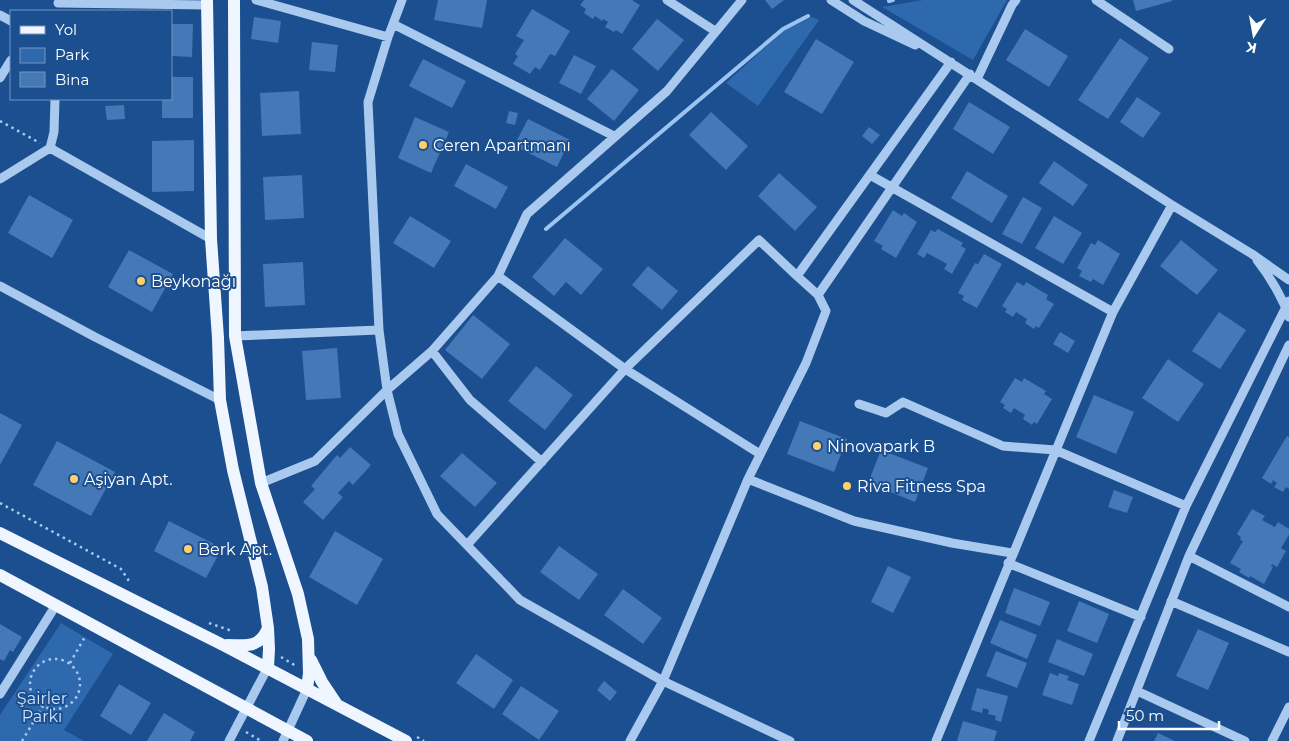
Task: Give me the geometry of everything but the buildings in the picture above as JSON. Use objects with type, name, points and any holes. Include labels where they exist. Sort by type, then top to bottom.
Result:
[{"type":"main road","points":[[234,0],[235,336],[261,483],[298,594],[308,639],[309,673],[307,689]]},
{"type":"main road","points":[[207,2],[211,239],[220,400],[233,470],[262,587],[268,628],[268,667]]},
{"type":"main road","points":[[0,533],[224,644],[337,705],[411,739]]},
{"type":"main road","points":[[0,575],[247,708],[286,737],[307,741]]},
{"type":"main road","points":[[224,644],[251,645],[264,638],[268,628]]},
{"type":"main road","points":[[308,653],[322,682],[337,705]]},
{"type":"street","points":[[256,0],[388,37]]},
{"type":"street","points":[[402,0],[388,37],[368,102],[379,330],[387,390],[398,434],[436,514],[520,600],[663,681],[790,741]]},
{"type":"street","points":[[667,0],[715,31]]},
{"type":"street","points":[[831,0],[864,20],[951,62]]},
{"type":"street","points":[[853,0],[1172,205],[1252,254],[1289,280]]},
{"type":"street","points":[[818,295],[891,187],[974,77],[1016,0]]},
{"type":"street","points":[[1096,0],[1168,49]]},
{"type":"street","points":[[58,5],[207,2]]},
{"type":"street","points":[[261,483],[315,461],[387,390],[432,351],[498,276],[527,214],[667,91],[715,31],[741,3]]},
{"type":"street","points":[[393,24],[614,136]]},
{"type":"street","points":[[0,78],[10,62]]},
{"type":"street","points":[[797,276],[951,62]]},
{"type":"street","points":[[0,179],[50,148],[54,132],[55,100]]},
{"type":"street","points":[[50,148],[211,239]]},
{"type":"street","points":[[870,175],[1112,312]]},
{"type":"street","points":[[936,741],[1112,312],[1172,205]]},
{"type":"street","points":[[467,546],[626,369],[759,240],[818,295],[826,311],[806,363],[748,479],[663,681],[630,741]]},
{"type":"street","points":[[1252,254],[1271,278],[1287,304],[1287,315],[1289,317]]},
{"type":"street","points":[[498,276],[626,369],[760,454]]},
{"type":"street","points":[[0,287],[220,400]]},
{"type":"street","points":[[1089,741],[1186,506],[1287,304]]},
{"type":"street","points":[[235,336],[379,330]]},
{"type":"street","points":[[1117,741],[1189,556],[1289,345]]},
{"type":"street","points":[[432,351],[470,400],[542,462]]},
{"type":"street","points":[[859,404],[886,413],[903,402],[1003,446],[1055,450],[1186,506]]},
{"type":"street","points":[[748,479],[854,520],[952,543],[1012,553]]},
{"type":"street","points":[[1189,556],[1289,607]]},
{"type":"street","points":[[1008,563],[1141,617]]},
{"type":"street","points":[[1172,601],[1289,652]]},
{"type":"street","points":[[0,694],[56,605]]},
{"type":"street","points":[[229,741],[268,667]]},
{"type":"street","points":[[286,737],[307,689]]},
{"type":"street","points":[[1137,691],[1245,741]]},
{"type":"street","points":[[1272,741],[1289,707]]},
{"type":"path","points":[[0,121],[50,148]]},
{"type":"path","points":[[0,502],[121,569],[133,586]]},
{"type":"path","points":[[201,620],[233,632]]},
{"type":"path","points":[[70,664],[86,634]]},
{"type":"path","points":[[269,650],[309,673]]},
{"type":"path","points":[[45,660],[62,660],[70,664],[76,669],[79,677],[79,693],[74,700],[60,709],[43,706],[32,696],[30,679],[32,671],[45,660]]},
{"type":"path","points":[[22,741],[43,706]]},
{"type":"path","points":[[411,739],[424,741]]},
{"type":"green space","points":[[923,0],[1007,0],[973,60],[882,7]]},
{"type":"green space","points":[[812,17],[819,20],[758,106],[726,83],[784,30]]},
{"type":"green space","name":"Şairler Parkı","points":[[61,623],[113,654],[64,730],[84,741],[0,741],[0,715]]},
{"type":"waterway","points":[[889,1],[893,0]]},
{"type":"waterway","points":[[546,229],[783,29],[808,16]]},
{"type":"place","name":"Ceren Apartmanı","points":[[423,145]]},
{"type":"place","name":"Beykonağı","points":[[141,281]]},
{"type":"place","name":"Ninovapark B","points":[[817,446]]},
{"type":"place","name":"Aşiyan Apt.","points":[[74,479]]},
{"type":"place","name":"Riva Fitness Spa","points":[[847,486]]},
{"type":"place","name":"Berk Apt.","points":[[188,549]]}]
